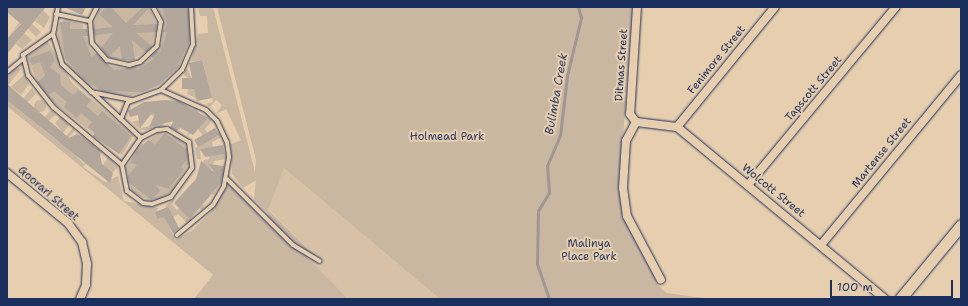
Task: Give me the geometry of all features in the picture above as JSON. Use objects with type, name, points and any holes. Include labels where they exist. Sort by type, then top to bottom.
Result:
[{"type":"street","name":"Ditmas Street","points":[[636,122],[630,114],[637,7]]},
{"type":"street","name":"Fenimore Street","points":[[676,127],[775,7]]},
{"type":"street","name":"Tapscott Street","points":[[748,185],[896,7]]},
{"type":"street","name":"Martense Street","points":[[821,245],[961,75]]},
{"type":"street","points":[[661,280],[627,216],[624,201],[626,141],[636,122],[676,127]]},
{"type":"street","name":"Wolcott Street","points":[[676,127],[885,299]]},
{"type":"street","name":"Goorari Street","points":[[7,173],[68,223],[82,242],[87,264],[86,285],[80,299]]},
{"type":"street","points":[[900,299],[960,227]]},
{"type":"lane","points":[[58,7],[53,34],[62,64],[89,91],[141,138]]},
{"type":"lane","points":[[97,7],[90,21],[89,32],[98,53],[107,60],[129,65],[145,58],[157,46],[160,22],[153,7]]},
{"type":"lane","points":[[121,119],[124,107],[134,99],[161,90],[178,75],[190,56],[195,32],[191,7]]},
{"type":"lane","points":[[56,14],[90,21]]},
{"type":"lane","points":[[7,72],[23,59],[28,48],[53,34]]},
{"type":"lane","points":[[23,59],[37,89],[53,107],[122,165],[127,191],[143,203],[152,204],[171,197],[189,177],[193,154],[183,137],[167,129],[157,130],[141,138],[122,165]]},
{"type":"lane","points":[[161,90],[196,103],[217,121],[227,142],[227,178],[213,205],[177,235]]},
{"type":"lane","points":[[89,91],[134,99]]},
{"type":"lane","points":[[227,178],[293,245],[320,261]]},
{"type":"shaded area","points":[[284,168],[440,299],[348,299],[307,257],[312,253],[268,209]]},
{"type":"green space","points":[[31,7],[25,18],[41,32],[36,37],[22,22],[7,39]]},
{"type":"green space","points":[[100,7],[149,7],[157,25],[151,49],[130,61],[111,58],[103,52],[92,31]]},
{"type":"green space","points":[[158,7],[188,7],[191,38],[179,68],[158,86],[131,96],[106,93],[86,84],[67,64],[58,38],[59,24],[65,19],[83,25],[90,49],[108,65],[124,68],[147,62],[162,43],[164,22]]},
{"type":"green space","name":"Holmead Park","points":[[198,7],[213,7],[255,172],[256,160],[217,7],[633,7],[619,189],[657,284],[666,293],[711,299],[440,299],[284,168],[268,210],[312,253],[307,257],[348,299],[194,299],[213,275],[7,106],[7,97],[16,107],[32,88],[36,94],[19,110],[38,125],[51,110],[56,114],[41,128],[60,143],[73,128],[75,130],[64,143],[84,140],[78,133],[94,145],[93,148],[85,142],[75,155],[84,164],[93,155],[83,167],[105,182],[118,176],[124,201],[159,208],[155,212],[157,219],[171,214],[165,206],[175,198],[172,205],[177,210],[188,201],[204,160],[209,159],[207,148],[200,149],[201,159],[197,159],[195,148],[207,141],[198,129],[187,136],[191,124],[181,117],[180,130],[172,127],[174,112],[162,126],[147,130],[141,130],[132,122],[139,120],[141,128],[155,125],[154,116],[149,114],[177,101],[167,98],[180,100],[188,117],[194,107],[197,108],[200,127],[208,118],[202,112],[212,120],[205,129],[208,134],[219,135],[217,131],[222,137],[212,142],[213,150],[223,145],[226,159],[214,161],[211,173],[222,175],[224,166],[224,177],[205,185],[215,191],[220,184],[214,195],[204,190],[195,199],[204,206],[209,200],[202,210],[194,204],[183,211],[192,220],[188,224],[178,214],[167,221],[175,240],[193,230],[210,213],[229,184],[265,217],[269,214],[254,199],[256,180],[243,188],[232,174],[231,144],[241,140],[226,109],[216,114],[222,105],[216,100],[210,107],[206,104],[213,102],[208,85],[196,98],[187,94],[191,81],[183,74],[187,68],[192,79],[206,75],[202,60],[191,62],[198,34],[208,33],[207,16],[200,16]]},
{"type":"green space","points":[[43,10],[50,17],[44,28],[35,21]]},
{"type":"green space","points":[[24,33],[32,40],[22,49],[16,44]]},
{"type":"green space","points":[[48,42],[72,83],[134,135],[122,155],[55,104],[39,86],[27,57],[41,44]]},
{"type":"green space","points":[[22,68],[8,85],[7,77],[14,69]]},
{"type":"green space","points":[[25,74],[29,84],[21,95],[11,87]]},
{"type":"green space","points":[[38,100],[42,100],[46,106],[42,112],[38,112],[34,108],[34,104]]},
{"type":"green space","points":[[60,117],[69,125],[63,133],[55,123]]},
{"type":"green space","points":[[159,133],[180,139],[188,149],[190,162],[172,191],[160,199],[149,200],[132,192],[126,168],[138,147]]},
{"type":"green space","points":[[98,149],[102,152],[100,156],[94,153]]},
{"type":"green space","points":[[108,157],[118,167],[112,173],[103,165]]},
{"type":"building","points":[[7,7],[46,7],[7,54],[7,39],[21,24],[7,12]]},
{"type":"building","points":[[64,7],[86,7],[82,15]]},
{"type":"building","points":[[106,7],[111,7],[126,23],[143,7],[150,7],[133,25],[157,24],[156,32],[136,33],[152,46],[146,52],[132,40],[135,60],[122,60],[120,46],[109,57],[101,48],[113,33],[95,35],[94,29],[113,27],[99,14]]},
{"type":"building","points":[[162,7],[188,8],[189,43],[177,66],[180,65],[160,84],[143,92],[102,91],[84,79],[65,58],[60,22],[70,22],[70,29],[87,29],[88,36],[83,36],[92,58],[96,53],[114,70],[136,67],[137,70],[154,59],[151,56],[157,51],[160,53],[167,32],[163,32],[167,24]]},
{"type":"building","points":[[50,51],[55,60],[50,67],[60,75],[61,85],[73,95],[78,90],[91,100],[86,106],[98,116],[102,111],[131,136],[119,154],[93,136],[95,133],[88,127],[92,122],[81,113],[77,118],[64,107],[67,102],[54,91],[49,95],[38,82],[45,75],[40,62],[32,65],[29,58]]},
{"type":"building","points":[[202,60],[212,98],[197,101],[194,89],[182,89],[182,78],[192,78],[189,63]]},
{"type":"building","points":[[7,84],[69,138],[77,134],[99,150],[102,164],[113,173],[110,183],[7,100]]},
{"type":"building","points":[[165,100],[178,101],[208,118],[193,135],[179,127],[177,131],[170,127],[174,121],[149,127],[155,114],[152,113],[140,128],[138,115],[130,117],[128,111],[144,102]]},
{"type":"building","points":[[215,128],[219,135],[198,147],[194,140]]},
{"type":"building","points":[[165,133],[186,149],[187,159],[181,167],[184,169],[169,189],[156,185],[160,191],[152,200],[129,183],[128,176],[137,165],[131,163],[136,152],[149,140],[155,145]]},
{"type":"building","points":[[223,145],[224,154],[205,157],[200,149]]},
{"type":"building","points":[[201,161],[214,172],[209,164],[224,166],[221,183],[190,219],[174,203],[196,179]]},
{"type":"building","points":[[168,207],[179,228],[173,233],[164,217],[157,219],[155,212]]},
{"type":"waterway","name":"Bulimba Creek","points":[[549,299],[537,264],[538,211],[549,193],[547,166],[560,136],[567,76],[581,18],[578,7]]},
{"type":"park label","name":"Malinya Place Park","points":[[589,251]]}]
